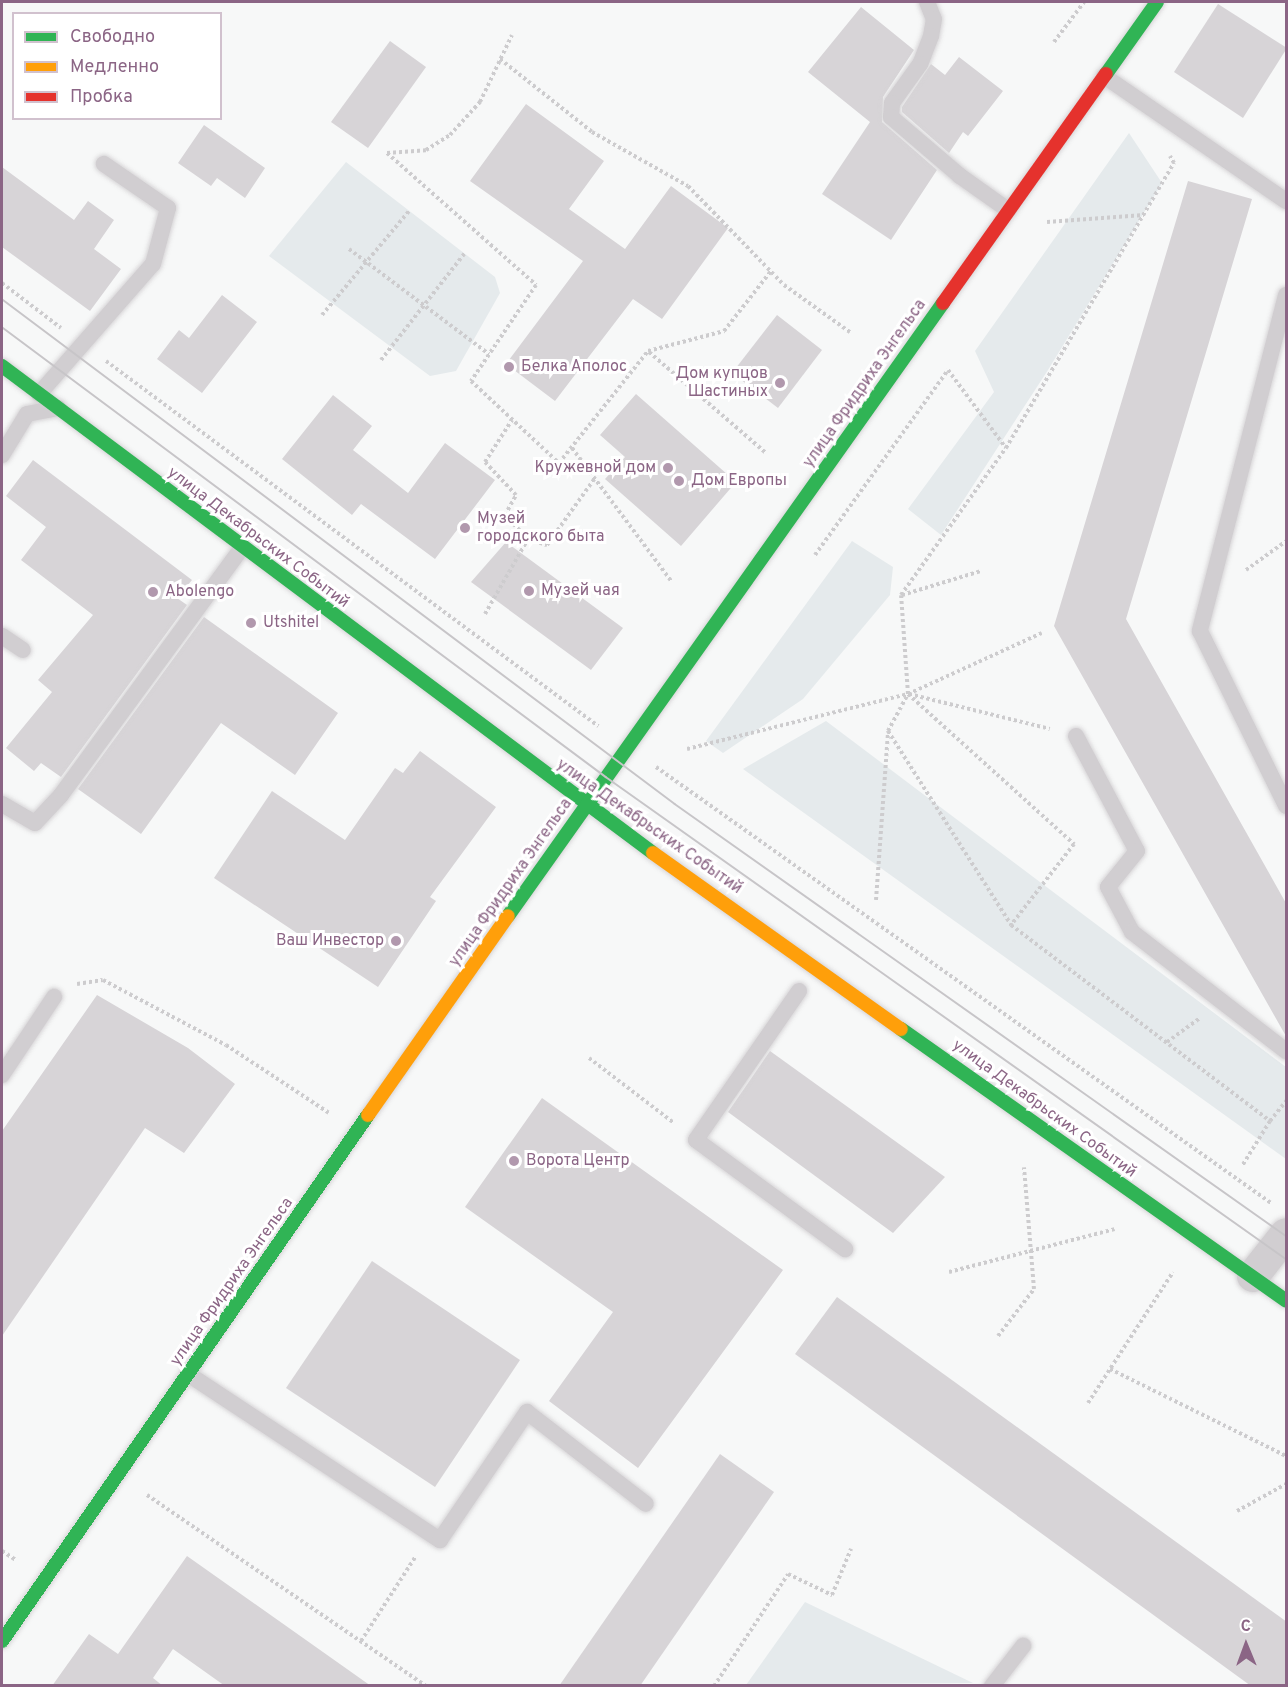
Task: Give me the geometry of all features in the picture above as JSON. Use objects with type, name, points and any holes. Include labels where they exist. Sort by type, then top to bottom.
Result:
[{"type":"street","name":"улица Фридриха Энгельса","points":[[2,1641],[586,805],[1157,2]]},
{"type":"street","name":"улица Декабрьских Событий","points":[[2,366],[586,805],[1287,1301]]},
{"type":"street","points":[[1253,1276],[1287,1234]]},
{"type":"lane","points":[[927,2],[934,19],[931,36],[920,64],[892,103],[891,117],[960,176],[1008,210]]},
{"type":"lane","points":[[1104,76],[1287,201]]},
{"type":"lane","points":[[39,394],[153,264],[168,208],[104,164]]},
{"type":"lane","points":[[1287,295],[1200,631],[1287,806]]},
{"type":"lane","points":[[2,455],[27,414],[58,408]]},
{"type":"lane","points":[[2,804],[35,823],[61,795],[242,548]]},
{"type":"lane","points":[[2,636],[23,650]]},
{"type":"lane","points":[[1076,736],[1137,851],[1108,887],[1132,932],[1287,1051]]},
{"type":"lane","points":[[800,991],[696,1140],[845,1249]]},
{"type":"lane","points":[[2,1076],[54,997]]},
{"type":"lane","points":[[188,1374],[440,1540],[527,1412],[646,1504]]},
{"type":"lane","points":[[992,1686],[1023,1646]]},
{"type":"path","points":[[1053,42],[1084,2]]},
{"type":"path","points":[[512,35],[480,102],[450,135],[426,150],[387,153],[536,285],[471,381],[559,463],[648,351],[724,332],[771,271]]},
{"type":"path","points":[[500,58],[592,132],[688,186],[784,285],[850,332]]},
{"type":"path","points":[[876,900],[888,731],[908,694],[901,595],[1006,448],[1174,164],[1168,154]]},
{"type":"path","points":[[322,315],[409,211]]},
{"type":"path","points":[[1047,222],[1144,215]]},
{"type":"path","points":[[349,249],[489,354]]},
{"type":"path","points":[[381,360],[465,253]]},
{"type":"path","points":[[648,351],[766,453]]},
{"type":"path","points":[[815,555],[948,370],[1006,448]]},
{"type":"path","points":[[512,420],[485,462],[516,495],[505,515],[528,539],[547,545],[595,478]]},
{"type":"path","points":[[572,448],[672,582]]},
{"type":"path","points":[[485,614],[528,539]]},
{"type":"path","points":[[901,595],[981,571]]},
{"type":"path","points":[[687,749],[908,694],[1042,633]]},
{"type":"path","points":[[908,694],[1076,736]]},
{"type":"path","points":[[908,694],[1074,844],[1011,925]]},
{"type":"path","points":[[888,731],[1011,925],[1270,1121]]},
{"type":"path","points":[[54,997],[73,985],[103,980],[226,1045],[358,1130]]},
{"type":"path","points":[[1167,1042],[1222,1002]]},
{"type":"path","points":[[589,1058],[696,1140]]},
{"type":"path","points":[[1242,1166],[1270,1121],[1287,1101]]},
{"type":"path","points":[[998,1336],[1034,1289],[1024,1167]]},
{"type":"path","points":[[949,1272],[1115,1229]]},
{"type":"path","points":[[1088,1403],[1173,1272]]},
{"type":"path","points":[[1110,1369],[1287,1456]]},
{"type":"path","points":[[1237,1510],[1287,1484]]},
{"type":"path","points":[[146,1494],[426,1686]]},
{"type":"path","points":[[361,1641],[430,1533]]},
{"type":"path","points":[[714,1686],[788,1574],[832,1594],[851,1549]]},
{"type":"shaded area","points":[[1129,133],[1162,183],[1048,370],[941,535],[908,509],[994,392],[975,351]]},
{"type":"shaded area","points":[[346,162],[495,277],[500,293],[456,371],[430,376],[269,256]]},
{"type":"shaded area","points":[[852,541],[893,567],[890,595],[803,699],[723,753],[706,741]]},
{"type":"shaded area","points":[[826,721],[1286,1067],[1286,1159],[743,769]]},
{"type":"shaded area","points":[[805,1602],[973,1683],[746,1685]]},
{"type":"building","points":[[1218,4],[1287,48],[1243,118],[1174,72]]},
{"type":"building","points":[[861,7],[914,50],[883,97],[882,122],[937,170],[891,240],[822,194],[870,122],[808,72]]},
{"type":"building","points":[[390,41],[426,67],[368,148],[331,122]]},
{"type":"building","points":[[959,57],[1003,91],[968,136],[963,132],[949,153],[902,112],[902,107],[931,64],[945,75]]},
{"type":"building","points":[[526,104],[604,161],[569,209],[625,249],[671,186],[728,228],[662,319],[633,299],[555,401],[506,364],[583,261],[470,181]]},
{"type":"building","points":[[204,125],[265,168],[245,198],[217,178],[211,186],[178,163]]},
{"type":"building","points":[[2,167],[74,220],[88,201],[114,220],[94,249],[121,269],[90,311],[2,247]]},
{"type":"building","points":[[1188,181],[1252,199],[1126,619],[1287,905],[1287,1038],[1054,626]]},
{"type":"building","points":[[222,295],[257,322],[202,393],[157,359],[179,330],[189,338]]},
{"type":"building","points":[[777,315],[822,350],[778,408],[732,373]]},
{"type":"building","name":"Кружевной дом","points":[[636,394],[736,482],[681,546],[605,479],[625,457],[600,435]]},
{"type":"building","points":[[333,395],[372,426],[353,450],[408,493],[445,443],[495,480],[435,559],[361,504],[352,515],[282,459]]},
{"type":"building","points":[[33,460],[192,580],[177,598],[187,605],[61,777],[41,763],[34,771],[6,748],[52,692],[38,680],[93,615],[21,560],[46,527],[6,496]]},
{"type":"building","points":[[506,542],[623,628],[591,670],[471,582]]},
{"type":"building","points":[[204,617],[338,713],[295,775],[221,723],[141,834],[78,789]]},
{"type":"building","points":[[420,751],[496,807],[430,897],[436,901],[378,987],[214,878],[272,791],[345,840],[395,768],[403,773]]},
{"type":"building","points":[[97,995],[188,1048],[235,1084],[184,1153],[145,1128],[2,1336],[2,1131]]},
{"type":"building","points":[[770,1051],[945,1177],[893,1233],[728,1112]]},
{"type":"building","points":[[542,1098],[783,1270],[638,1468],[549,1401],[613,1312],[465,1207]]},
{"type":"building","points":[[372,1261],[520,1360],[435,1487],[286,1388]]},
{"type":"building","points":[[837,1297],[1287,1622],[1287,1686],[1251,1686],[795,1354]]},
{"type":"building","points":[[720,1454],[774,1492],[640,1686],[559,1686]]},
{"type":"building","points":[[187,1556],[371,1686],[225,1686],[173,1649],[153,1678],[163,1686],[52,1686],[89,1634],[118,1654]]},
{"type":"tram line","points":[[2,299],[675,804],[1286,1236]]},
{"type":"tram line","points":[[2,327],[606,777],[1286,1259]]},
{"type":"traffic: fast","points":[[1106,74],[1157,2]]},
{"type":"traffic: fast","points":[[508,916],[943,303]]},
{"type":"traffic: fast","points":[[2,366],[653,853]]},
{"type":"traffic: fast","points":[[901,1029],[1286,1301]]},
{"type":"traffic: fast","points":[[2,1641],[368,1115]]},
{"type":"traffic: slow","points":[[653,853],[901,1029]]},
{"type":"traffic: slow","points":[[368,1115],[508,916]]},
{"type":"traffic: jam","points":[[943,303],[1106,74]]},
{"type":"place","name":"Белка Аполос","points":[[509,367]]},
{"type":"place","name":"Дом купцов Шастиных","points":[[780,383]]},
{"type":"place","name":"Кружевной дом","points":[[668,468]]},
{"type":"place","name":"Дом Европы","points":[[679,481]]},
{"type":"place","name":"Музей городского быта","points":[[465,528]]},
{"type":"place","name":"Музей чая","points":[[529,591]]},
{"type":"place","name":"Abolengo","points":[[153,592]]},
{"type":"place","name":"Utshitel","points":[[251,623]]},
{"type":"place","name":"Ваш Инвестор","points":[[396,941]]},
{"type":"place","name":"Ворота Центр","points":[[514,1161]]}]
